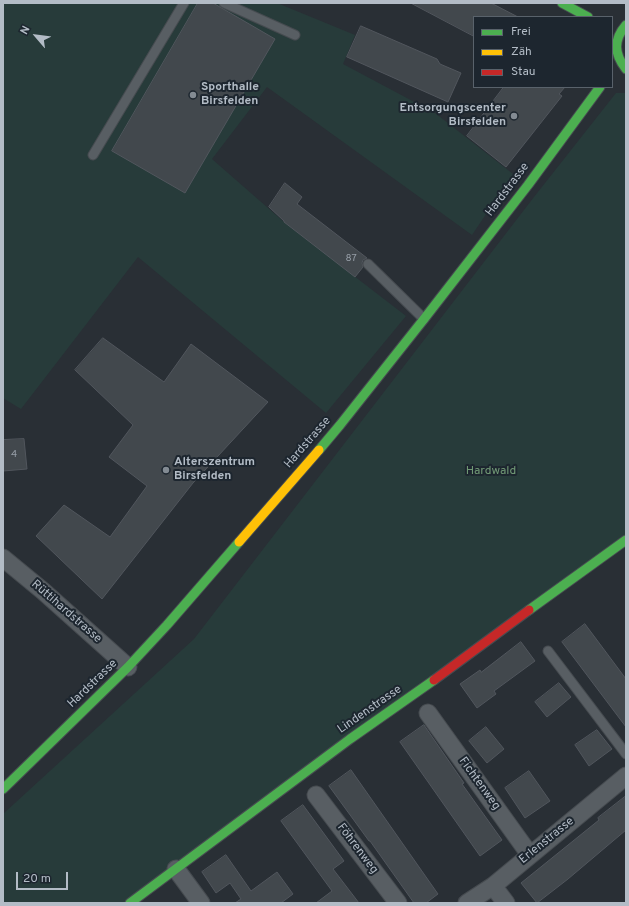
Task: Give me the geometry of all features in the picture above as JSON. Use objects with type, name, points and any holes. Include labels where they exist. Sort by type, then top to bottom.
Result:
[{"type":"street","points":[[562,3],[586,16]]},
{"type":"street","points":[[621,67],[617,56],[616,31],[626,26]]},
{"type":"street","name":"Hardstrasse","points":[[3,789],[128,666],[167,625],[340,425],[528,185],[599,88]]},
{"type":"street","name":"Lindenstrasse","points":[[130,903],[350,739],[626,540]]},
{"type":"street","name":"Rüttihardstrasse","points":[[3,558],[128,666]]},
{"type":"street","name":"Fichtenweg","points":[[428,713],[530,855]]},
{"type":"street","name":"Erlenstrasse","points":[[467,903],[493,886],[626,776]]},
{"type":"street","name":"Föhrenweg","points":[[316,795],[398,903]]},
{"type":"street","points":[[176,869],[201,903]]},
{"type":"street","points":[[493,886],[506,903]]},
{"type":"lane","points":[[93,155],[184,3]]},
{"type":"lane","points":[[224,3],[295,35]]},
{"type":"lane","points":[[368,264],[424,319]]},
{"type":"lane","points":[[548,651],[626,754]]},
{"type":"green space","points":[[3,3],[277,3],[355,35],[343,64],[435,113],[513,174],[472,235],[267,87],[212,159],[284,222],[406,316],[326,413],[138,257],[21,409],[3,398]]},
{"type":"green space","name":"Hardwald","points":[[616,93],[626,93],[626,540],[130,903],[3,903],[3,814],[194,639],[534,197]]},
{"type":"building","name":"Sporthalle Birsfelden","points":[[198,3],[213,3],[275,39],[185,193],[112,151]]},
{"type":"building","points":[[411,3],[491,3],[516,16],[473,16],[473,35]]},
{"type":"building","points":[[361,26],[437,59],[440,64],[461,73],[448,102],[347,57]]},
{"type":"building","name":"Entsorgungscenter Birsfelden","points":[[503,88],[564,88],[559,94],[562,96],[506,167],[467,136]]},
{"type":"building","points":[[285,183],[302,197],[297,204],[367,258],[363,260],[363,267],[355,277],[284,222],[269,207]]},
{"type":"building","name":"Alterszentrum Birsfelden","points":[[103,338],[164,382],[191,344],[268,402],[193,483],[102,599],[36,536],[64,505],[110,537],[147,486],[109,457],[133,425],[75,370]]},
{"type":"building","points":[[24,439],[27,469],[3,471],[3,440]]},
{"type":"building","points":[[585,624],[626,679],[626,727],[562,642]]},
{"type":"building","points":[[521,642],[535,661],[494,691],[496,694],[477,708],[460,684],[480,670],[481,672]]},
{"type":"building","points":[[559,683],[571,697],[547,717],[535,702]]},
{"type":"building","points":[[424,725],[464,783],[462,784],[502,840],[480,856],[400,742]]},
{"type":"building","points":[[486,727],[504,749],[487,763],[469,741]]},
{"type":"building","points":[[597,730],[612,749],[589,766],[575,745]]},
{"type":"building","points":[[351,770],[438,894],[426,903],[414,903],[329,786]]},
{"type":"building","points":[[529,771],[550,801],[525,818],[505,788]]},
{"type":"building","points":[[626,796],[626,830],[537,903],[521,883],[599,820],[598,818]]},
{"type":"building","points":[[303,805],[344,861],[333,869],[359,903],[316,903],[332,891],[281,821]]},
{"type":"building","points":[[226,855],[251,891],[277,872],[293,894],[281,903],[235,903],[241,899],[230,883],[216,893],[202,872]]},
{"type":"traffic: fast","points":[[562,3],[586,16]]},
{"type":"traffic: fast","points":[[626,25],[617,42],[617,52],[626,69]]},
{"type":"traffic: fast","points":[[319,450],[424,319],[528,185],[599,88]]},
{"type":"traffic: fast","points":[[529,610],[626,540]]},
{"type":"traffic: fast","points":[[3,789],[128,667],[167,625],[239,542]]},
{"type":"traffic: fast","points":[[130,903],[350,739],[434,680]]},
{"type":"traffic: slow","points":[[239,542],[319,450]]},
{"type":"traffic: jam","points":[[434,680],[529,610]]},
{"type":"place","name":"Sporthalle Birsfelden","points":[[193,95]]},
{"type":"place","name":"Entsorgungscenter Birsfelden","points":[[514,116]]},
{"type":"place","name":"Alterszentrum Birsfelden","points":[[166,470]]}]
